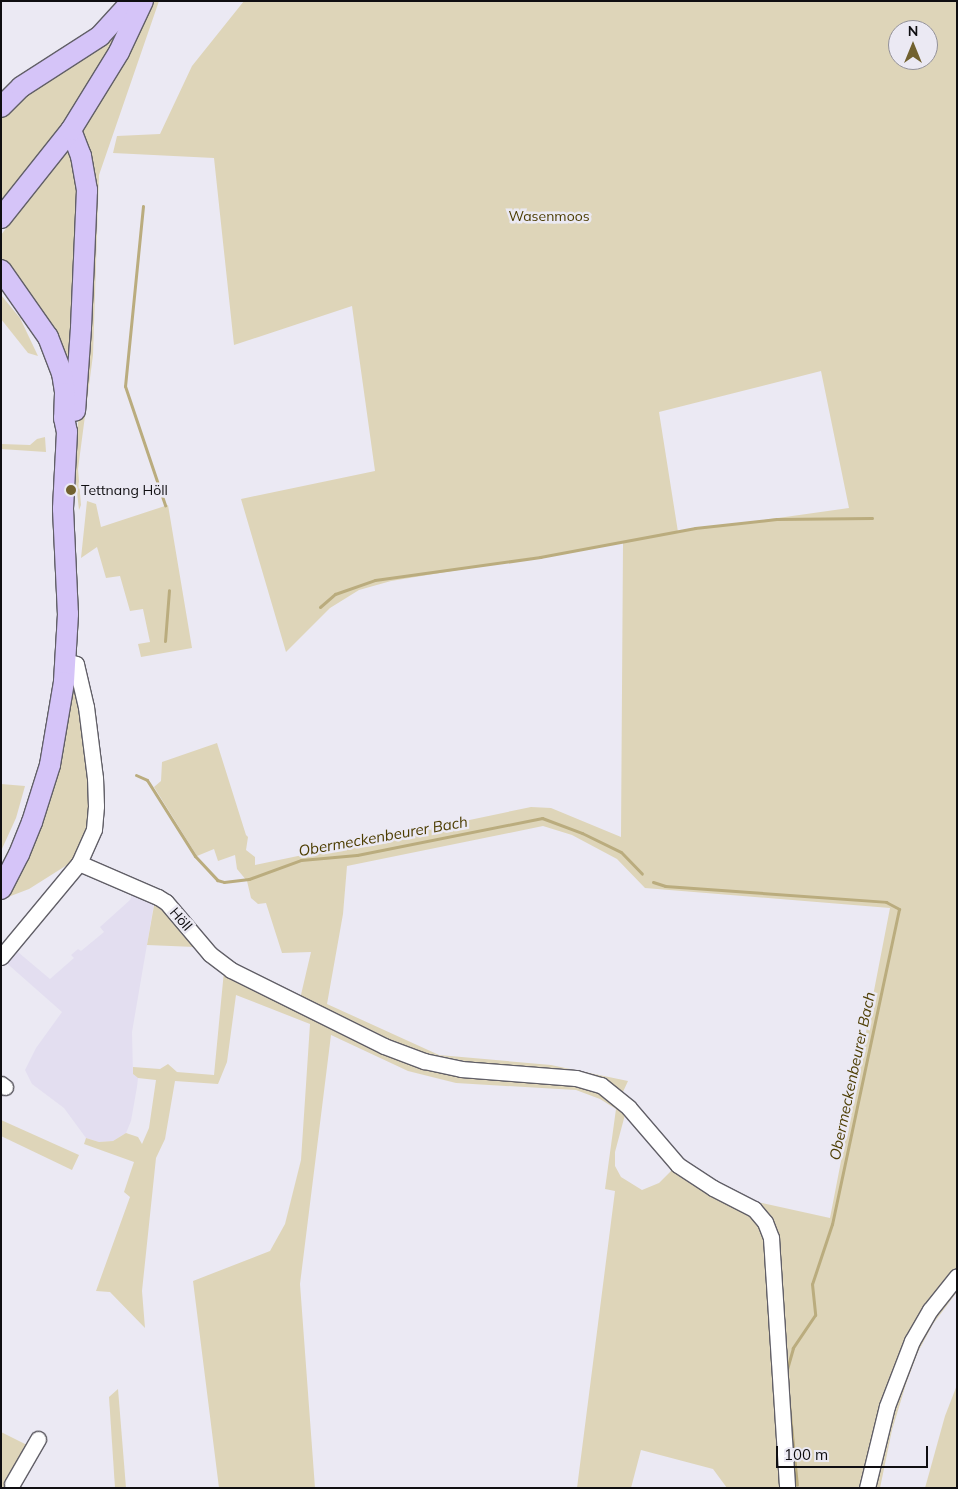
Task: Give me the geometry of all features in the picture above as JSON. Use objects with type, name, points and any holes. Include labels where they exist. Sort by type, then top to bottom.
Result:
[{"type":"main road","points":[[1,107],[21,87],[100,36],[132,1]]},
{"type":"main road","points":[[1,218],[19,198],[71,130],[119,52],[143,1]]},
{"type":"main road","points":[[67,432],[74,418],[79,372],[87,190],[81,156],[71,130]]},
{"type":"main road","points":[[1,270],[38,320],[55,351],[62,374],[65,393],[64,418],[67,432],[63,500],[68,614],[61,710],[50,765],[32,822],[19,854],[1,889]]},
{"type":"street","points":[[1,957],[79,863],[94,829],[96,806],[95,778],[86,707],[76,664],[66,662]]},
{"type":"street","name":"Höll","points":[[79,863],[158,897],[184,922],[202,946],[219,962],[272,991],[384,1046],[424,1061],[489,1073],[576,1078],[601,1085],[630,1108],[678,1166],[758,1213],[771,1238],[788,1488]]},
{"type":"street","points":[[867,1488],[888,1406],[912,1341],[930,1310],[957,1276]]},
{"type":"street","points":[[11,1485],[38,1439]]},
{"type":"shaded area","points":[[135,888],[155,898],[132,1032],[133,1074],[138,1078],[137,1087],[131,1121],[126,1133],[113,1141],[99,1142],[86,1138],[64,1108],[32,1084],[25,1070],[36,1048],[62,1012],[2,959],[12,947],[50,979],[74,958],[71,955],[78,949],[81,951],[104,932],[100,927],[130,900]]},
{"type":"green space","points":[[149,1],[159,1],[99,175],[93,355],[78,469],[81,505],[79,510],[74,465],[85,350],[81,129]]},
{"type":"green space","name":"Wasenmoos","points":[[244,1],[957,1],[957,1271],[939,1289],[863,1488],[791,1488],[775,1228],[748,1200],[830,1218],[890,908],[645,888],[617,859],[572,835],[543,826],[347,866],[343,914],[327,1004],[439,1055],[551,1065],[628,1081],[622,1094],[397,1047],[300,999],[311,952],[282,953],[266,903],[258,904],[251,898],[247,881],[237,869],[235,855],[218,861],[214,849],[197,856],[154,787],[161,781],[162,762],[217,743],[248,837],[246,850],[255,857],[255,865],[531,807],[551,808],[621,837],[623,543],[391,581],[359,590],[330,608],[286,652],[241,499],[375,471],[352,306],[234,345],[214,158],[113,153],[117,136],[160,134],[192,66]],"holes":[[[821,371],[849,508],[678,532],[659,412]]]},
{"type":"green space","points":[[131,14],[60,132],[1,201],[1,118],[18,96]]},
{"type":"green space","points":[[72,141],[79,163],[73,378],[1,258],[1,235]]},
{"type":"green space","points":[[1,295],[20,318],[38,356],[28,353],[1,319]]},
{"type":"green space","points":[[45,437],[46,452],[1,449],[1,444],[30,445],[37,439]]},
{"type":"green space","points":[[87,501],[96,504],[101,527],[168,505],[192,648],[141,657],[138,644],[150,642],[143,609],[130,611],[120,576],[106,578],[97,547],[81,558]]},
{"type":"green space","points":[[73,676],[89,759],[89,824],[75,860],[29,889],[8,897],[41,828],[51,799],[66,730]]},
{"type":"green space","points":[[1,784],[25,786],[16,818],[1,851]]},
{"type":"green space","points":[[155,900],[195,947],[147,945]]},
{"type":"green space","points":[[224,971],[398,1057],[593,1086],[626,1111],[615,1152],[615,1166],[621,1177],[642,1190],[659,1183],[674,1168],[734,1200],[763,1228],[784,1488],[727,1488],[713,1469],[641,1450],[631,1488],[577,1488],[615,1191],[605,1189],[616,1109],[600,1099],[576,1090],[456,1083],[408,1071],[331,1035],[300,1284],[315,1488],[219,1488],[193,1281],[270,1251],[285,1224],[301,1160],[310,1024],[236,995],[227,1062],[218,1084],[175,1081],[165,1139],[156,1158],[142,1291],[145,1328],[110,1292],[96,1291],[130,1197],[124,1192],[134,1162],[84,1144],[86,1138],[99,1142],[113,1141],[126,1133],[138,1137],[142,1144],[149,1128],[156,1080],[138,1078],[133,1074],[133,1067],[160,1069],[168,1064],[177,1072],[214,1075]]},
{"type":"green space","points":[[1,1120],[79,1155],[72,1170],[1,1136]]},
{"type":"green space","points":[[957,1281],[957,1292],[933,1324],[918,1352],[906,1384],[892,1430],[880,1488],[870,1488],[909,1357]]},
{"type":"green space","points":[[957,1385],[957,1488],[925,1488],[945,1416]]},
{"type":"green space","points":[[118,1389],[126,1488],[115,1488],[109,1397]]},
{"type":"green space","points":[[1,1432],[33,1448],[12,1484],[19,1488],[1,1488]]},
{"type":"waterway","points":[[143,206],[125,386],[165,505]]},
{"type":"waterway","points":[[320,607],[335,594],[375,580],[540,557],[695,528],[777,519],[872,518]]},
{"type":"waterway","points":[[165,641],[169,590]]},
{"type":"waterway","name":"Obermeckenbeurer Bach","points":[[136,775],[147,780],[195,856],[217,880],[224,882],[249,879],[301,860],[357,855],[542,818],[582,833],[621,852],[642,874]]},
{"type":"waterway","name":"Obermeckenbeurer Bach","points":[[653,882],[665,886],[886,902],[899,909],[832,1224],[812,1284],[815,1315],[793,1348],[786,1373]]},
{"type":"waterway","name":"Obermeckenbeurer Bach","points":[[788,1394],[797,1485]]},
{"type":"place","name":"Tettnang Höll","points":[[71,490]]}]
